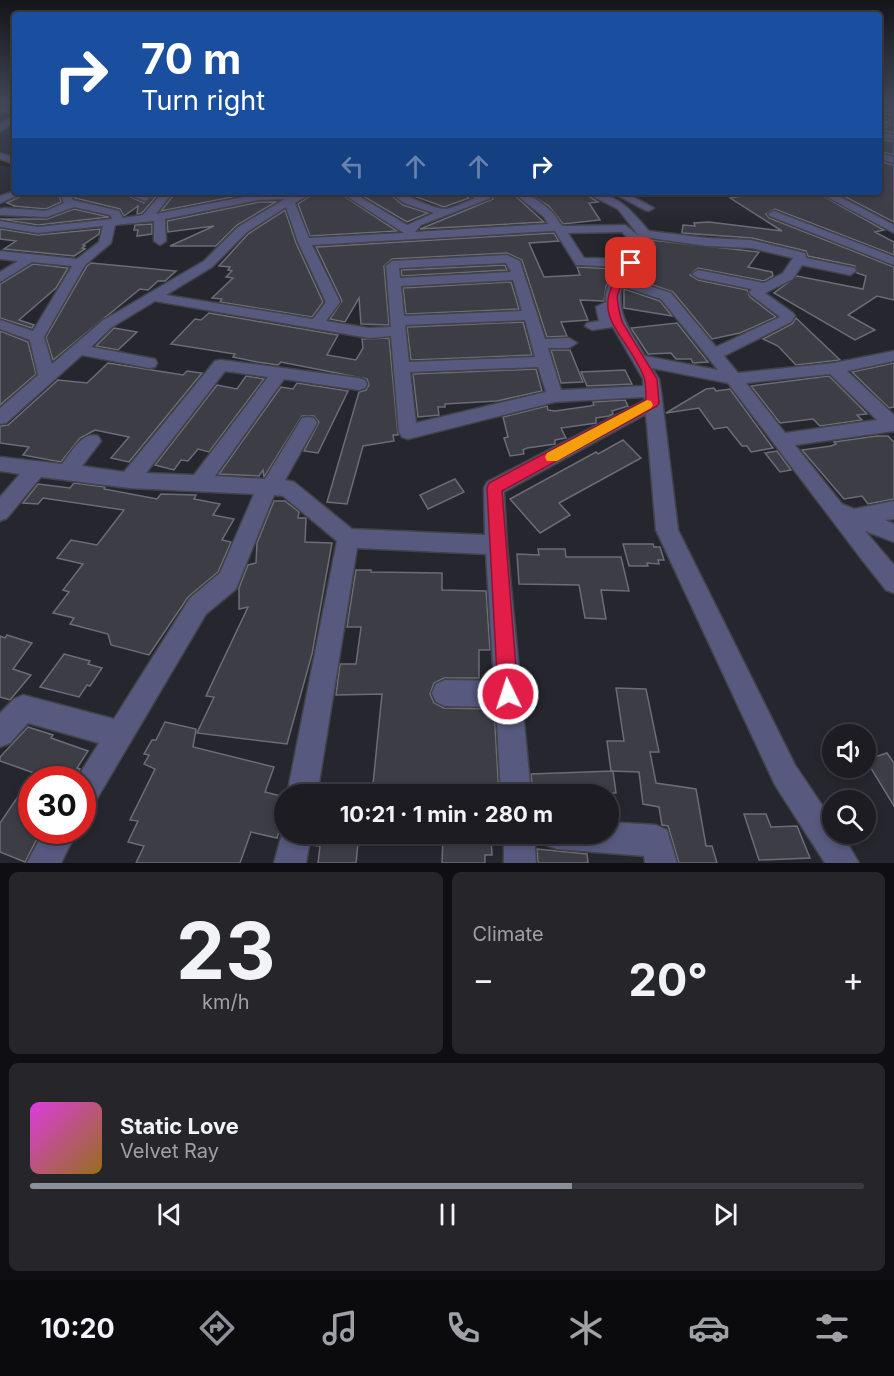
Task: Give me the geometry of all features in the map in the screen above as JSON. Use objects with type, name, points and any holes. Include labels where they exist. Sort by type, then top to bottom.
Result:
[{"type":"street","points":[[136,195],[145,198]]},
{"type":"street","points":[[192,211],[203,195]]},
{"type":"street","points":[[0,224],[38,230],[146,219],[192,211],[254,195]]},
{"type":"street","points":[[279,195],[300,196]]},
{"type":"street","points":[[350,195],[410,233]]},
{"type":"street","points":[[399,195],[408,201],[446,213]]},
{"type":"street","points":[[410,233],[417,223],[486,198],[476,195]]},
{"type":"street","points":[[522,195],[549,215],[580,262],[631,263]]},
{"type":"street","points":[[595,195],[622,207],[644,239]]},
{"type":"street","points":[[622,195],[649,208]]},
{"type":"street","points":[[829,195],[894,230]]},
{"type":"street","points":[[0,212],[25,211],[47,214],[70,196],[115,213],[114,222],[105,243],[80,263],[37,337],[47,377]]},
{"type":"street","points":[[146,219],[165,196]]},
{"type":"street","points":[[300,196],[304,242],[333,302],[318,323]]},
{"type":"street","points":[[0,418],[107,324],[208,264],[222,253],[232,238],[258,218],[300,196]]},
{"type":"street","points":[[774,214],[807,246],[850,271]]},
{"type":"street","points":[[159,217],[160,241]]},
{"type":"street","points":[[304,242],[410,233],[625,228],[638,243],[644,239],[807,246],[894,261]]},
{"type":"street","points":[[644,239],[631,263],[617,280],[612,297],[617,322],[651,379],[667,530],[785,775],[843,863]]},
{"type":"street","points":[[714,354],[786,319],[788,316],[756,292],[788,276],[807,246]]},
{"type":"street","points":[[0,255],[80,263]]},
{"type":"street","points":[[0,278],[30,258]]},
{"type":"street","points":[[698,274],[765,287]]},
{"type":"street","points":[[555,396],[518,276],[394,282],[408,432],[555,396],[653,397]]},
{"type":"street","points":[[617,280],[666,296],[846,514],[894,533]]},
{"type":"street","points":[[153,297],[369,333],[398,326],[530,315]]},
{"type":"street","points":[[591,326],[607,325],[603,307],[613,306]]},
{"type":"street","points":[[0,324],[37,337]]},
{"type":"street","points":[[539,344],[569,344]]},
{"type":"street","points":[[78,349],[149,363]]},
{"type":"street","points":[[640,360],[734,379],[834,368],[894,356]]},
{"type":"street","points":[[402,367],[544,362]]},
{"type":"street","points":[[129,480],[221,365],[358,384]]},
{"type":"street","points":[[834,368],[893,424]]},
{"type":"street","points":[[199,484],[279,374]]},
{"type":"street","points":[[515,784],[496,545],[494,488],[653,397]]},
{"type":"street","points":[[96,774],[198,606],[228,581],[269,488],[308,423]]},
{"type":"street","points":[[783,440],[893,424]]},
{"type":"street","points":[[66,472],[92,441]]},
{"type":"street","points":[[0,464],[129,480],[287,488],[348,538],[496,545]]},
{"type":"street","points":[[0,512],[36,469]]},
{"type":"street","points":[[846,514],[894,510]]},
{"type":"street","points":[[846,514],[846,526],[894,582]]},
{"type":"street","points":[[304,784],[348,538]]},
{"type":"street","points":[[445,693],[508,694]]},
{"type":"street","points":[[0,733],[23,708],[120,735]]},
{"type":"street","points":[[619,838],[656,841],[661,863]]},
{"type":"street","points":[[43,863],[54,844]]},
{"type":"street","points":[[290,863],[294,844]]},
{"type":"street","points":[[519,844],[520,863]]},
{"type":"building","points":[[882,144],[894,144],[894,155],[882,152]]},
{"type":"building","points":[[882,162],[894,165],[894,222],[842,195],[882,195]]},
{"type":"building","points":[[22,195],[59,195],[61,202],[46,209],[13,206],[15,206],[7,203]]},
{"type":"building","points":[[74,195],[127,195],[144,203],[152,197],[148,195],[157,195],[142,213],[137,214],[138,206],[124,216],[120,209],[75,198]]},
{"type":"building","points":[[170,195],[242,195],[161,211],[172,197]]},
{"type":"building","points":[[312,195],[343,195],[397,231],[310,236],[298,204]]},
{"type":"building","points":[[361,195],[391,195],[403,205],[428,213],[407,222]]},
{"type":"building","points":[[411,195],[464,195],[469,198],[444,207]]},
{"type":"building","points":[[490,195],[514,195],[544,222],[420,229],[493,199]]},
{"type":"building","points":[[531,195],[587,195],[598,202],[589,203],[600,220],[563,224],[549,206]]},
{"type":"building","points":[[742,195],[821,195],[884,230],[875,232],[894,242],[894,255],[775,209],[766,214],[769,218],[894,267],[894,300],[877,296],[848,315],[875,330],[855,340],[774,293],[797,276],[863,289],[866,276],[857,273],[855,266],[808,256],[806,251],[752,238],[682,233],[683,225],[695,226],[694,223],[709,222],[782,231],[730,198],[743,196]]},
{"type":"building","points":[[259,202],[276,202],[237,225],[216,246],[170,246],[214,226],[168,232],[167,221]]},
{"type":"building","points":[[74,209],[109,217],[38,225],[0,219],[47,219]]},
{"type":"building","points":[[285,210],[296,243],[323,302],[312,317],[220,302],[222,299],[212,298],[233,278],[226,277],[232,271],[228,270],[230,267],[219,266],[248,234]]},
{"type":"building","points":[[152,224],[152,234],[137,236],[138,230],[134,230],[135,225]]},
{"type":"building","points":[[0,229],[38,235],[100,229],[99,234],[83,245],[85,246],[82,248],[85,249],[74,256],[4,249],[16,241],[0,239]]},
{"type":"building","points":[[554,233],[559,241],[529,243],[544,277],[580,275],[577,267],[617,269],[606,286],[604,301],[580,300],[588,320],[561,322],[567,336],[547,337],[522,260],[507,253],[392,259],[384,266],[389,325],[361,324],[359,298],[345,322],[330,319],[342,301],[316,247]]},
{"type":"building","points":[[651,240],[759,252],[748,267],[772,272],[773,276],[764,281],[698,268],[690,275],[698,280],[747,290],[750,297],[776,317],[740,333],[712,339],[673,292],[629,277],[650,249]]},
{"type":"building","points":[[91,263],[176,271],[165,281],[158,281],[148,290],[140,289],[53,360],[46,337],[87,266]]},
{"type":"building","points":[[33,264],[68,268],[56,288],[19,320],[34,325],[32,328],[0,318],[0,284]]},
{"type":"building","points":[[505,265],[507,270],[402,276],[401,270]]},
{"type":"building","points":[[511,282],[519,309],[406,314],[403,288]]},
{"type":"building","points":[[624,289],[660,301],[672,316],[624,308]]},
{"type":"building","points":[[209,313],[338,335],[327,355],[356,360],[363,348],[362,339],[389,338],[398,435],[393,435],[394,441],[363,446],[347,504],[327,502],[359,392],[366,390],[369,385],[367,379],[281,362],[278,365],[257,362],[233,357],[235,354],[171,344],[195,319],[201,320]]},
{"type":"building","points":[[796,318],[840,360],[796,365],[778,346],[763,339],[792,324]]},
{"type":"building","points":[[523,322],[532,355],[411,360],[407,327]]},
{"type":"building","points":[[677,323],[708,362],[693,363],[691,359],[676,359],[671,353],[648,354],[631,328]]},
{"type":"building","points":[[114,328],[137,332],[118,350],[96,346]]},
{"type":"building","points":[[0,331],[28,342],[36,374],[0,405]]},
{"type":"building","points":[[551,350],[570,350],[583,382],[561,383]]},
{"type":"building","points":[[108,363],[183,375],[187,371],[202,373],[129,462],[111,458],[129,437],[95,430],[80,438],[61,462],[23,455],[29,447],[0,443],[0,426],[8,425],[58,380],[87,383]]},
{"type":"building","points":[[894,363],[894,407],[889,408],[852,372]]},
{"type":"building","points":[[536,369],[542,391],[497,401],[445,404],[445,407],[438,407],[439,415],[418,417],[413,374]]},
{"type":"building","points":[[625,370],[632,384],[587,386],[581,372]]},
{"type":"building","points":[[246,376],[264,379],[209,452],[198,449],[188,461],[181,460],[174,470],[155,465],[217,385],[237,389]]},
{"type":"building","points":[[829,376],[867,414],[857,415],[862,420],[820,426],[813,419],[780,423],[751,386]]},
{"type":"building","points":[[297,383],[348,391],[318,453],[304,451],[319,422],[314,416],[302,416],[264,477],[263,470],[259,476],[219,474],[281,387],[293,389]]},
{"type":"building","points":[[714,388],[716,391],[730,389],[773,448],[751,452],[747,446],[742,446],[727,427],[714,429],[699,408],[666,413],[706,389]]},
{"type":"building","points":[[625,400],[628,406],[612,411],[613,414],[609,416],[596,418],[596,423],[561,428],[566,438],[555,440],[555,444],[527,448],[523,450],[524,454],[510,456],[504,438],[508,437],[503,417],[547,406],[548,410],[555,411],[590,406],[594,405],[593,402]]},
{"type":"building","points":[[888,436],[894,442],[894,499],[868,504],[862,496],[844,499],[802,450],[831,446],[836,444],[834,442]]},
{"type":"building","points":[[623,440],[641,458],[559,503],[570,515],[540,533],[510,499],[596,452],[598,454]]},
{"type":"building","points":[[777,451],[791,470],[780,472],[765,453]]},
{"type":"building","points":[[455,479],[464,492],[428,509],[420,495]]},
{"type":"building","points":[[74,483],[105,487],[104,489],[157,499],[161,494],[196,495],[194,499],[220,504],[213,515],[234,519],[222,540],[231,542],[218,572],[188,597],[149,655],[111,645],[108,634],[70,624],[74,618],[53,613],[69,592],[63,590],[83,564],[57,558],[71,540],[97,545],[124,510],[43,498],[38,504],[23,503],[38,484],[70,488]]},
{"type":"building","points":[[274,501],[285,501],[299,512],[298,518],[306,518],[305,542],[332,543],[312,654],[287,744],[197,733],[214,697],[206,696],[248,607],[239,609],[239,588],[248,565],[256,563],[257,543]]},
{"type":"building","points":[[623,544],[653,544],[654,547],[660,547],[664,560],[658,560],[659,564],[647,563],[648,566],[629,566]]},
{"type":"building","points":[[538,549],[565,549],[566,557],[621,557],[629,591],[601,590],[606,619],[585,618],[579,585],[519,584],[517,554],[539,555]]},
{"type":"building","points":[[356,570],[442,573],[442,590],[486,591],[490,650],[479,650],[479,678],[444,678],[434,683],[430,694],[434,703],[444,708],[494,709],[498,784],[373,784],[382,694],[336,695],[340,664],[356,664],[361,627],[347,627]]},
{"type":"building","points":[[7,635],[32,643],[13,669],[31,675],[10,700],[0,697],[0,636],[5,638]]},
{"type":"building","points":[[64,654],[90,661],[88,664],[102,668],[79,697],[40,687]]},
{"type":"building","points":[[616,688],[646,689],[659,752],[650,752],[656,783],[696,789],[706,846],[712,846],[717,863],[679,863],[668,826],[662,825],[659,807],[643,804],[639,772],[611,771],[607,741],[624,741]]},
{"type":"building","points":[[165,722],[196,729],[193,747],[274,767],[265,792],[274,794],[274,837],[251,832],[240,863],[136,863],[144,846],[128,842],[138,821],[130,820],[155,769],[144,764],[149,755],[144,754],[152,740],[156,740]]},
{"type":"building","points":[[28,727],[53,735],[51,738],[88,751],[78,766],[18,767],[0,761],[0,757]]},
{"type":"building","points":[[887,753],[894,763],[894,806],[876,776],[876,757]]},
{"type":"building","points":[[613,771],[615,784],[532,784],[531,774]]},
{"type":"building","points":[[18,797],[18,844],[34,844],[25,862],[0,852],[0,823]]},
{"type":"building","points":[[744,814],[766,814],[771,827],[797,826],[810,858],[759,860]]},
{"type":"building","points":[[358,844],[356,863],[318,863],[320,846],[311,845]]},
{"type":"building","points":[[443,844],[491,844],[492,855],[485,855],[485,863],[442,863]]},
{"type":"building","points":[[537,849],[587,854],[588,863],[538,863]]},
{"type":"waterway","points":[[0,162],[12,164]]},
{"type":"slow traffic","points":[[552,457],[647,405]]},
{"type":"route","points":[[508,694],[496,545],[494,488],[653,403],[651,379],[617,322],[613,310],[612,297],[617,280],[631,263]]}]
